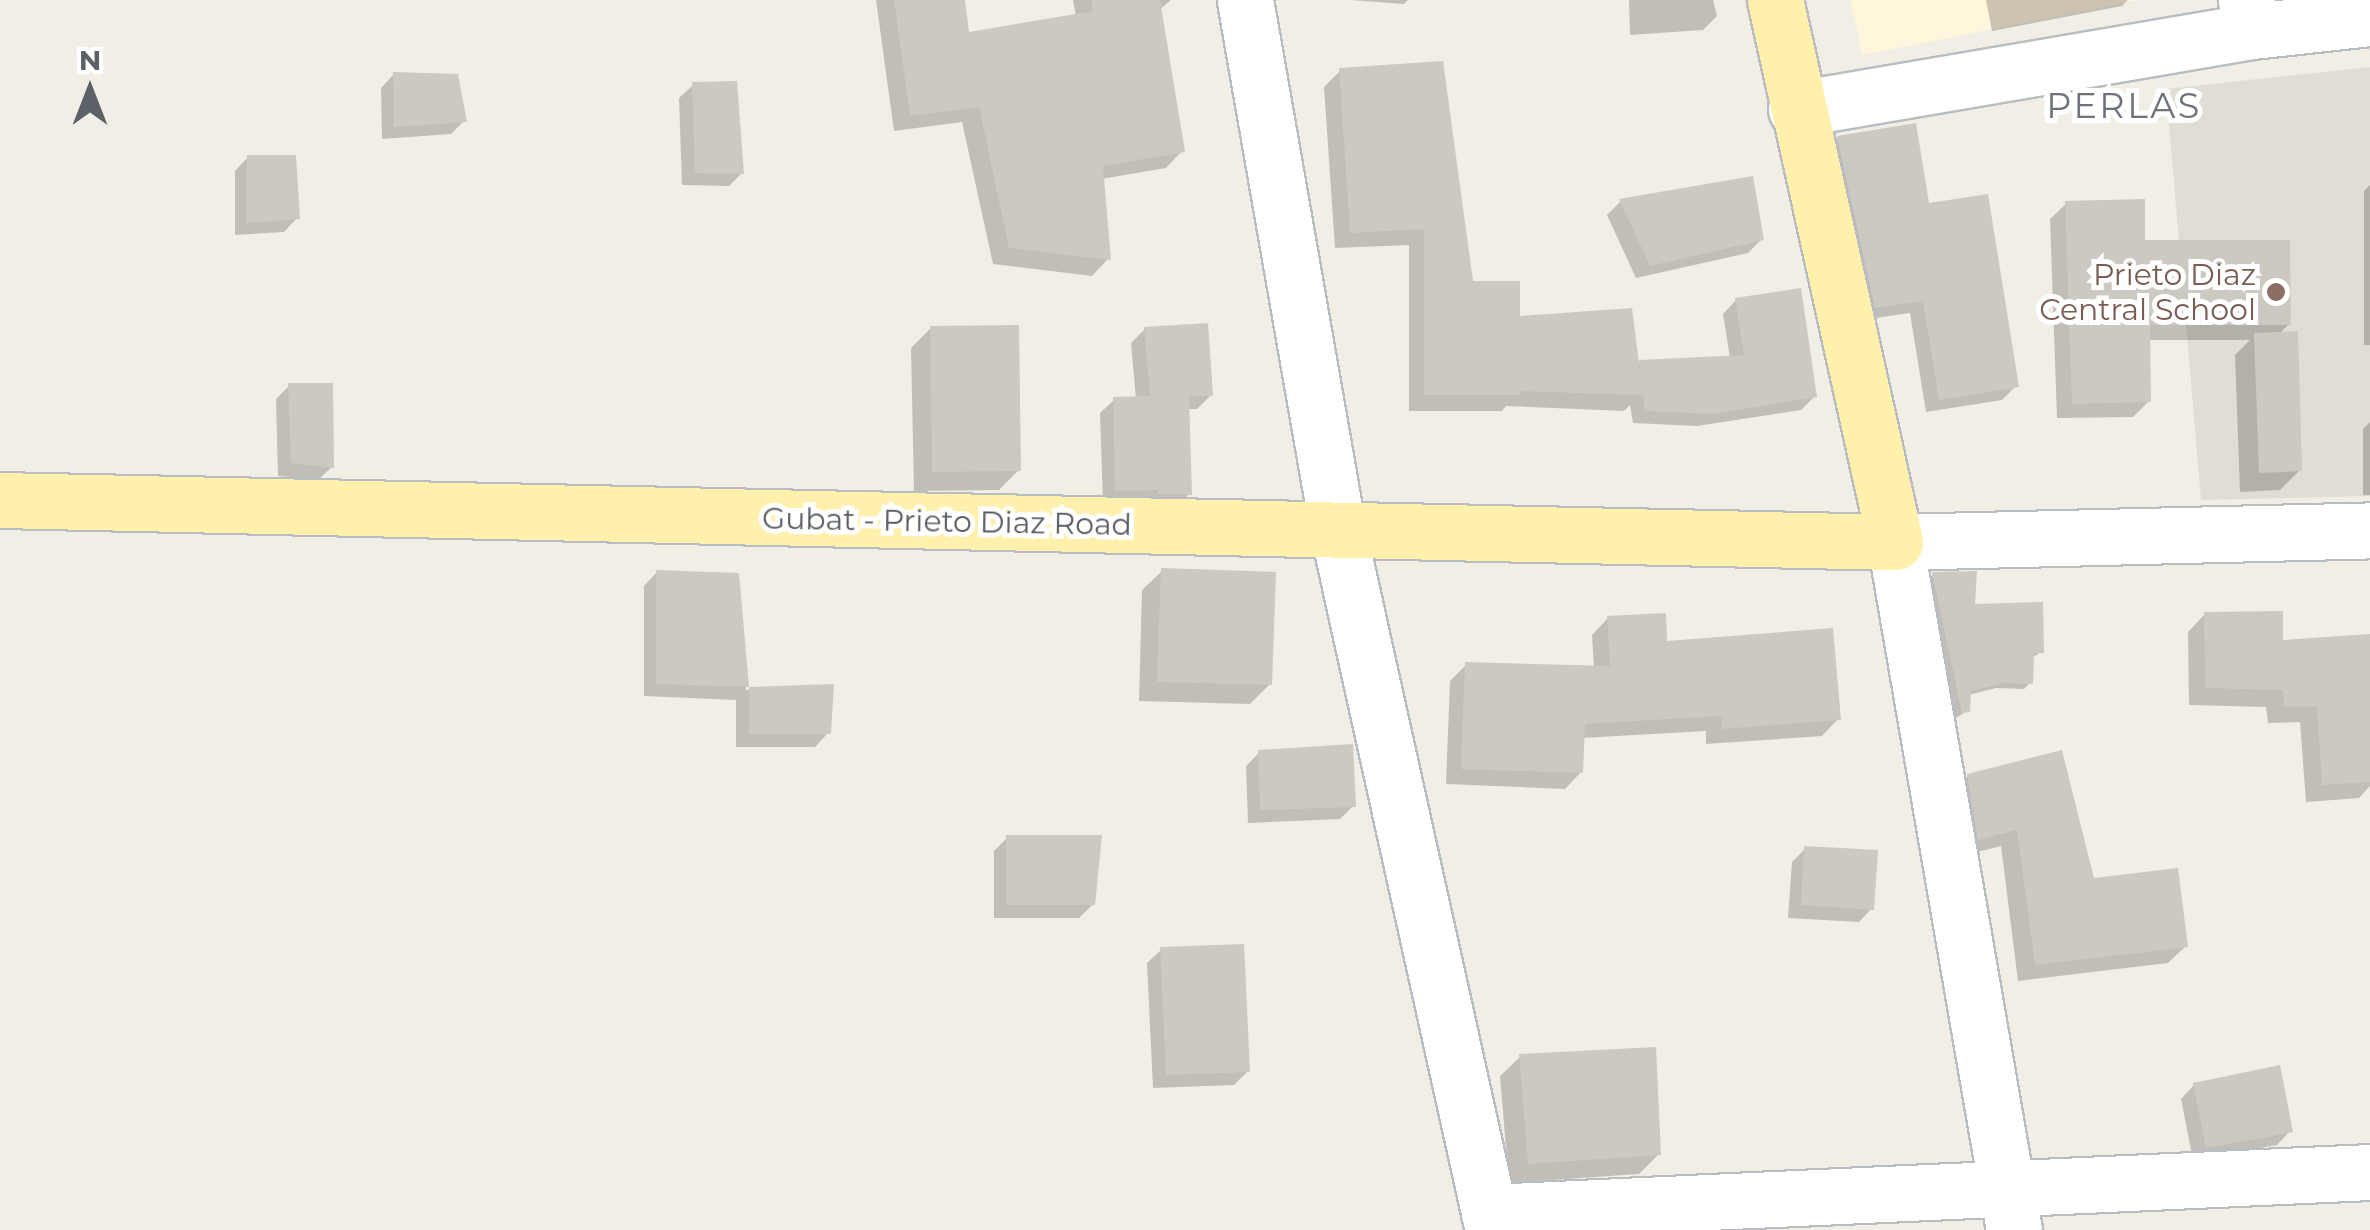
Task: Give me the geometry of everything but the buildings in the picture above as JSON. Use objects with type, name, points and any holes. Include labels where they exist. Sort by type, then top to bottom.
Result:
[{"type":"main road","points":[[1775,0],[1894,542]]},
{"type":"main road","name":"Gubat - Prieto Diaz Road","points":[[0,500],[1894,542]]},
{"type":"street","points":[[1244,0],[1338,531],[1491,1221],[2012,1210],[2370,1172]]},
{"type":"street","points":[[1796,109],[2249,15],[2370,18]]},
{"type":"street","points":[[2012,1210],[1894,542],[2370,530]]},
{"type":"shaded area","points":[[1851,0],[2139,0],[1862,55]]},
{"type":"shaded area","name":"Prieto Diaz Central School","points":[[2370,67],[2370,496],[2201,500],[2166,89]]},
{"type":"place","name":"Prieto Diaz Central School","points":[[2276,292]]},
{"type":"district","name":"PERLAS","points":[[2124,106]]}]
